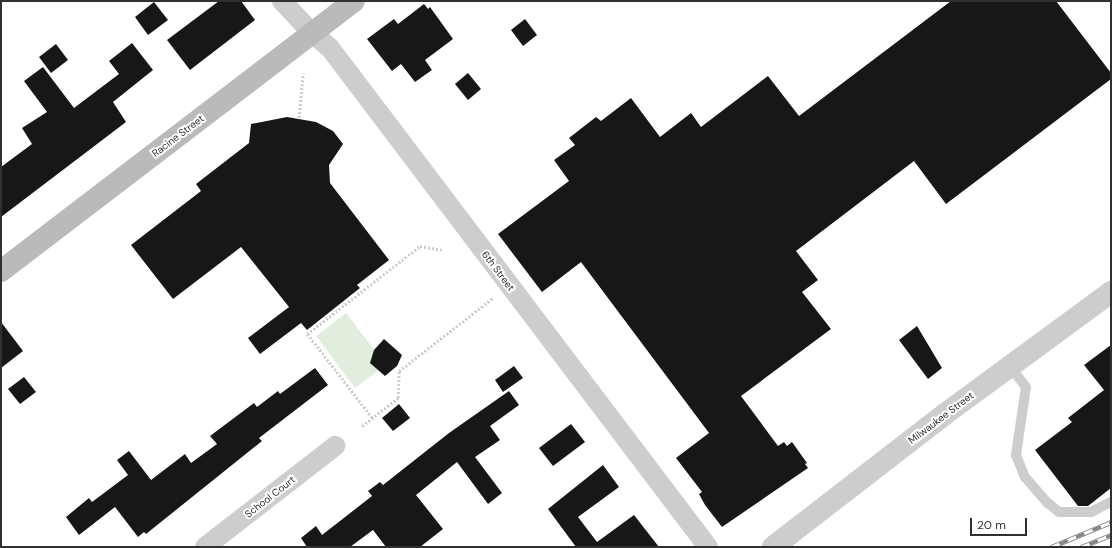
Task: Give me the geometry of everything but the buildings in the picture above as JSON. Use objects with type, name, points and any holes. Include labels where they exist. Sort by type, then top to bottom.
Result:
[{"type":"main road","name":"Racine Street","points":[[1,271],[354,1]]},
{"type":"street","name":"6th Street","points":[[282,1],[312,34],[330,48],[708,547]]},
{"type":"street","name":"Milwaukee Street","points":[[773,547],[1010,366],[1111,292]]},
{"type":"street","name":"School Court","points":[[205,547],[335,446]]},
{"type":"lane","points":[[1010,366],[1026,387],[1016,455],[1025,477],[1048,503],[1059,512],[1091,512],[1111,502]]},
{"type":"path","points":[[299,118],[303,72]]},
{"type":"path","points":[[372,418],[307,334],[420,246],[442,250]]},
{"type":"path","points":[[362,426],[398,398],[399,371],[494,296]]},
{"type":"green space","points":[[346,313],[386,365],[355,388],[316,336]]},
{"type":"railway","points":[[1051,547],[1111,522]]},
{"type":"railway","points":[[1081,547],[1111,535]]}]
